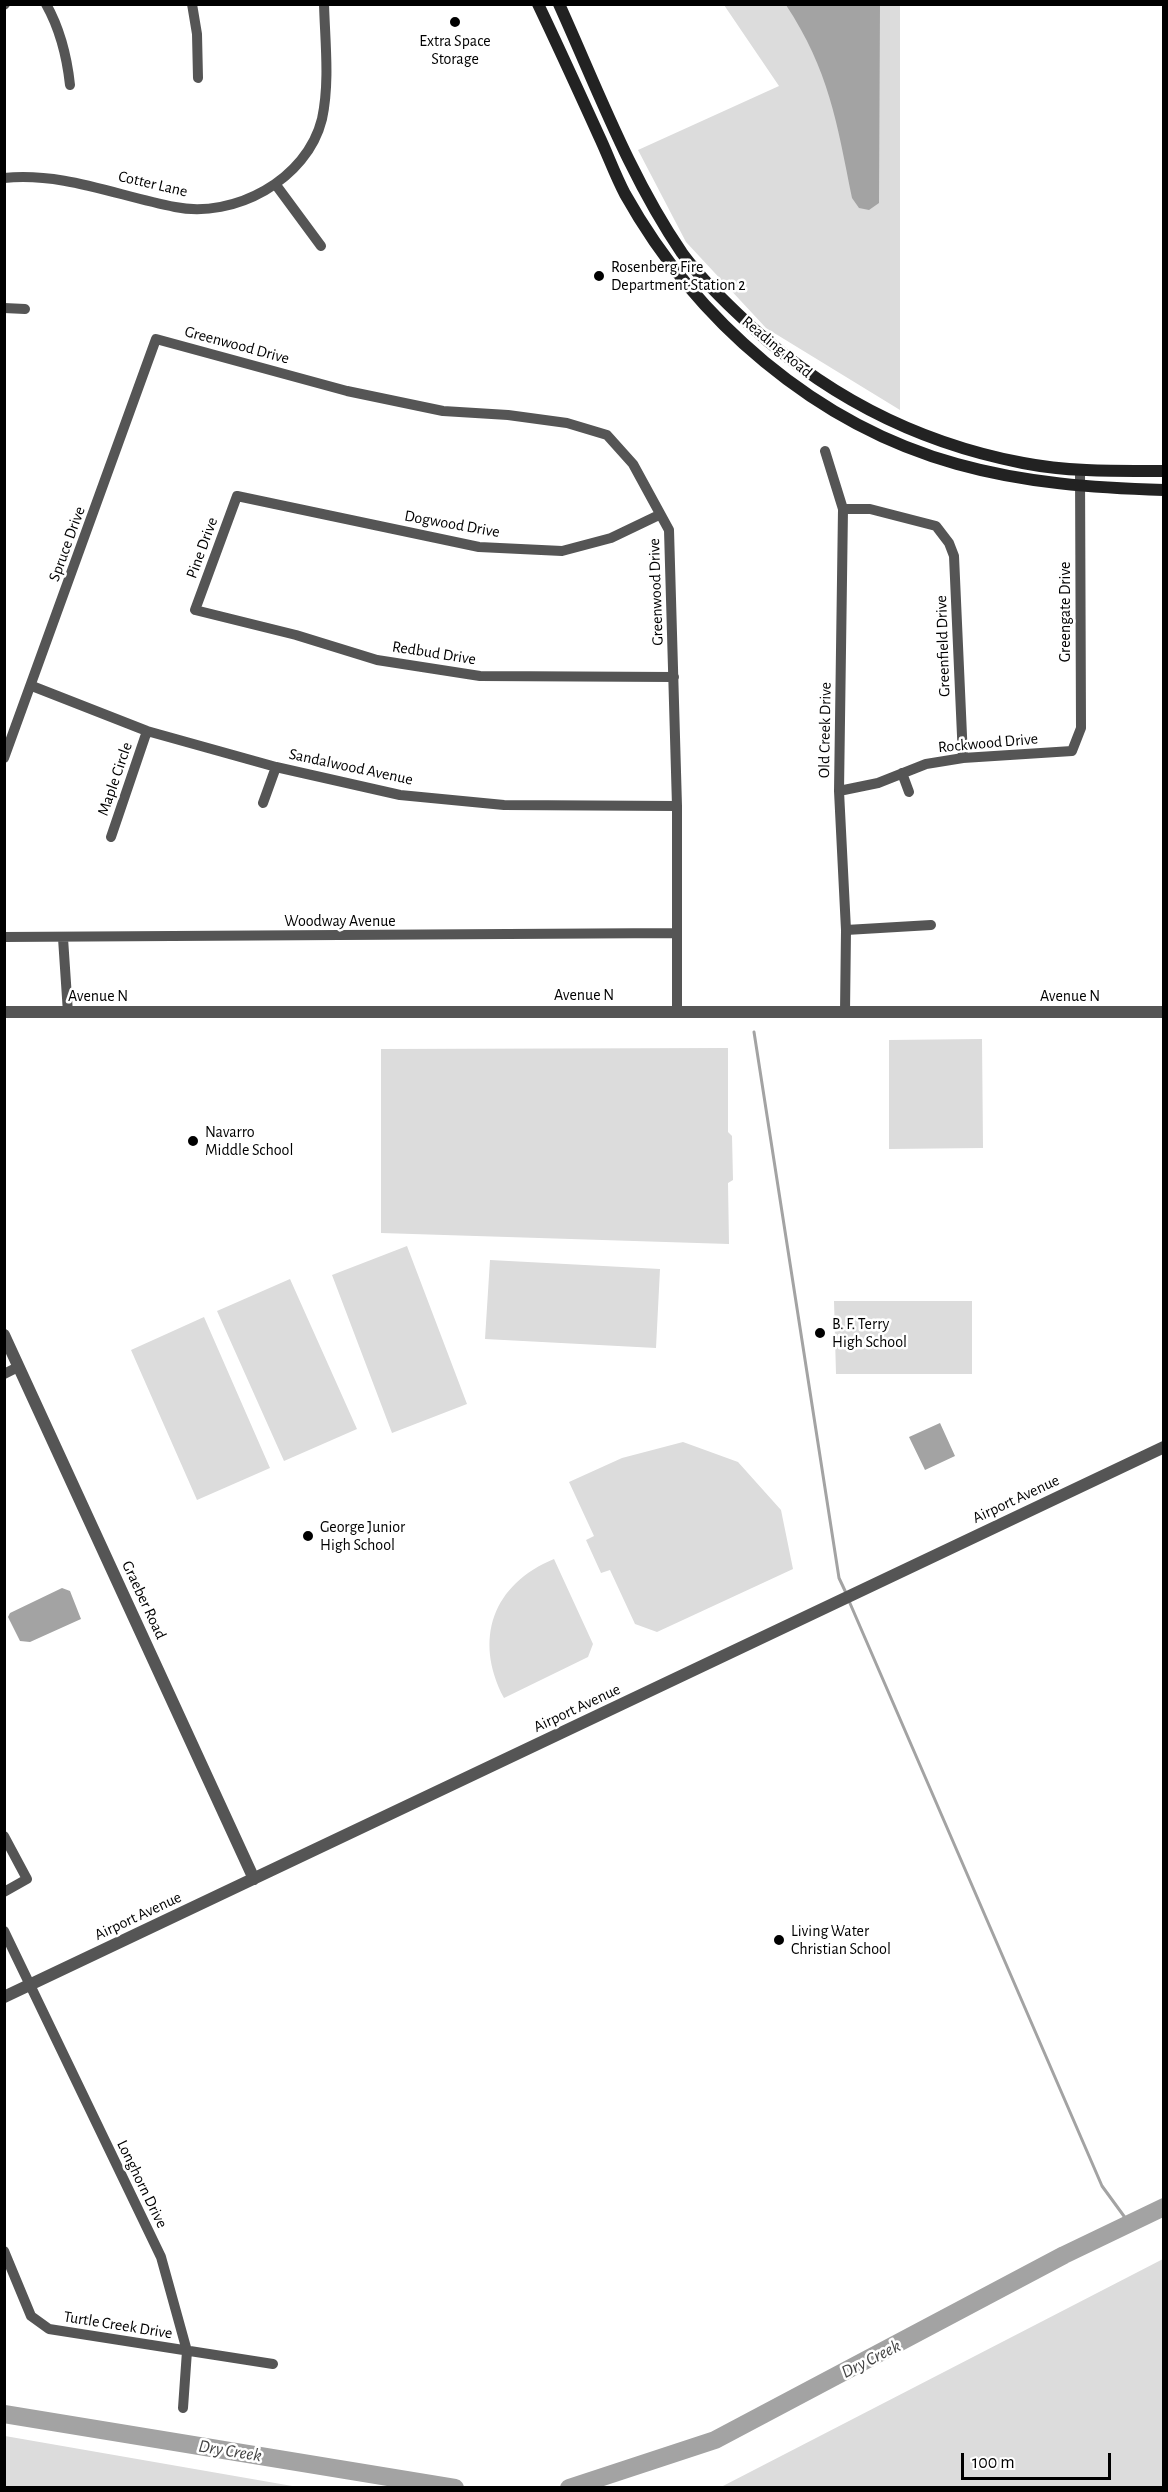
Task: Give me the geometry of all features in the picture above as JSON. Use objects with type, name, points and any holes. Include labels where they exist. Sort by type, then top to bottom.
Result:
[{"type":"main road","name":"Reading Road","points":[[538,4],[626,194],[671,263],[736,338],[794,386],[869,431],[957,464],[1080,487],[1164,490]]},
{"type":"main road","name":"Reading Road","points":[[559,4],[654,208],[684,255],[717,294],[770,345],[812,377],[856,404],[925,434],[1013,461],[1080,470],[1164,471]]},
{"type":"main road","points":[[599,135],[615,128]]},
{"type":"street","points":[[46,4],[54,18],[68,63],[70,85]]},
{"type":"street","points":[[192,4],[197,34],[198,78]]},
{"type":"street","name":"Cotter Lane","points":[[4,178],[24,176],[56,178],[176,207],[209,209],[234,205],[276,185],[312,142],[321,120],[325,92],[324,4]]},
{"type":"street","points":[[276,185],[321,246]]},
{"type":"street","points":[[4,308],[25,309]]},
{"type":"street","name":"Greenwood Drive","points":[[156,339],[347,391],[443,411],[508,415],[567,423],[607,435],[633,464],[669,530],[677,806],[678,1012]]},
{"type":"street","name":"Spruce Drive","points":[[4,758],[156,339]]},
{"type":"street","name":"Old Creek Drive","points":[[825,451],[843,509],[839,791],[846,930],[845,1012]]},
{"type":"street","name":"Greengate Drive","points":[[1072,751],[1081,728],[1080,470]]},
{"type":"street","name":"Dogwood Drive","points":[[237,496],[479,547],[562,551],[610,538],[659,515]]},
{"type":"street","name":"Pine Drive","points":[[195,610],[237,496]]},
{"type":"street","name":"Greenfield Drive","points":[[843,509],[870,509],[882,512],[936,526],[944,535],[954,556],[963,758]]},
{"type":"street","name":"Redbud Drive","points":[[195,610],[296,635],[377,660],[480,676],[674,677]]},
{"type":"street","name":"Sandalwood Avenue","points":[[32,686],[147,731],[276,767],[400,795],[493,804],[677,806]]},
{"type":"street","name":"Maple Circle","points":[[111,837],[147,731]]},
{"type":"street","name":"Rockwood Drive","points":[[839,791],[878,783],[926,764],[963,758],[1072,751]]},
{"type":"street","points":[[264,803],[276,767]]},
{"type":"street","points":[[902,773],[909,792]]},
{"type":"street","points":[[846,930],[931,925]]},
{"type":"street","name":"Woodway Avenue","points":[[4,937],[676,933]]},
{"type":"street","points":[[63,938],[68,1012]]},
{"type":"street","name":"Avenue N","points":[[4,1012],[1164,1012]]},
{"type":"street","name":"Graeber Road","points":[[4,1335],[10,1370],[254,1879]]},
{"type":"street","name":"Airport Avenue","points":[[4,1997],[1164,1447]]},
{"type":"street","points":[[4,1836],[27,1879],[4,1892]]},
{"type":"street","name":"Longhorn Drive","points":[[4,1931],[161,2257],[187,2351],[183,2408]]},
{"type":"street","name":"Turtle Creek Drive","points":[[4,2251],[31,2316],[49,2329],[273,2364]]},
{"type":"shaded area","points":[[724,5],[900,5],[900,410],[766,328],[686,242],[638,150],[779,86]]},
{"type":"shaded area","points":[[786,5],[880,5],[879,203],[869,210],[859,208],[852,198],[830,98],[812,52]]},
{"type":"shaded area","points":[[982,1039],[983,1148],[889,1149],[889,1040]]},
{"type":"shaded area","points":[[728,1048],[728,1132],[732,1136],[733,1180],[728,1183],[729,1244],[381,1233],[381,1049]]},
{"type":"shaded area","points":[[407,1246],[467,1404],[392,1433],[332,1275]]},
{"type":"shaded area","points":[[490,1260],[660,1269],[656,1348],[485,1339]]},
{"type":"shaded area","points":[[290,1279],[357,1429],[284,1461],[217,1311]]},
{"type":"shaded area","points":[[834,1301],[972,1301],[972,1374],[836,1374]]},
{"type":"shaded area","points":[[204,1317],[270,1468],[197,1500],[131,1350]]},
{"type":"shaded area","points":[[940,1423],[955,1456],[925,1470],[909,1437]]},
{"type":"shaded area","points":[[683,1442],[738,1462],[781,1510],[793,1569],[657,1632],[635,1624],[610,1570],[601,1573],[586,1540],[594,1536],[569,1482],[622,1458]]},
{"type":"shaded area","points":[[554,1559],[593,1644],[588,1657],[504,1698],[490,1655],[490,1635],[494,1616],[503,1598],[516,1583],[533,1570]]},
{"type":"shaded area","points":[[62,1588],[70,1591],[81,1619],[30,1642],[20,1641],[8,1617],[10,1613]]},
{"type":"shaded area","points":[[1163,2259],[1163,2487],[721,2487]]},
{"type":"shaded area","points":[[5,2436],[298,2487],[5,2487]]},
{"type":"waterway","points":[[754,1032],[839,1578],[847,1595]]},
{"type":"waterway","points":[[849,1601],[1102,2186],[1129,2223]]},
{"type":"waterway","name":"Dry Creek","points":[[569,2488],[715,2440],[1064,2255],[1164,2207]]},
{"type":"waterway","name":"Dry Creek","points":[[4,2414],[455,2488]]},
{"type":"place","name":"Extra Space Storage","points":[[455,22]]},
{"type":"place","name":"Rosenberg Fire Department Station 2","points":[[599,276]]},
{"type":"place","name":"Navarro Middle School","points":[[193,1141]]},
{"type":"place","name":"B. F. Terry High School","points":[[820,1333]]},
{"type":"place","name":"George Junior High School","points":[[308,1536]]},
{"type":"place","name":"Living Water Christian School","points":[[779,1940]]}]
